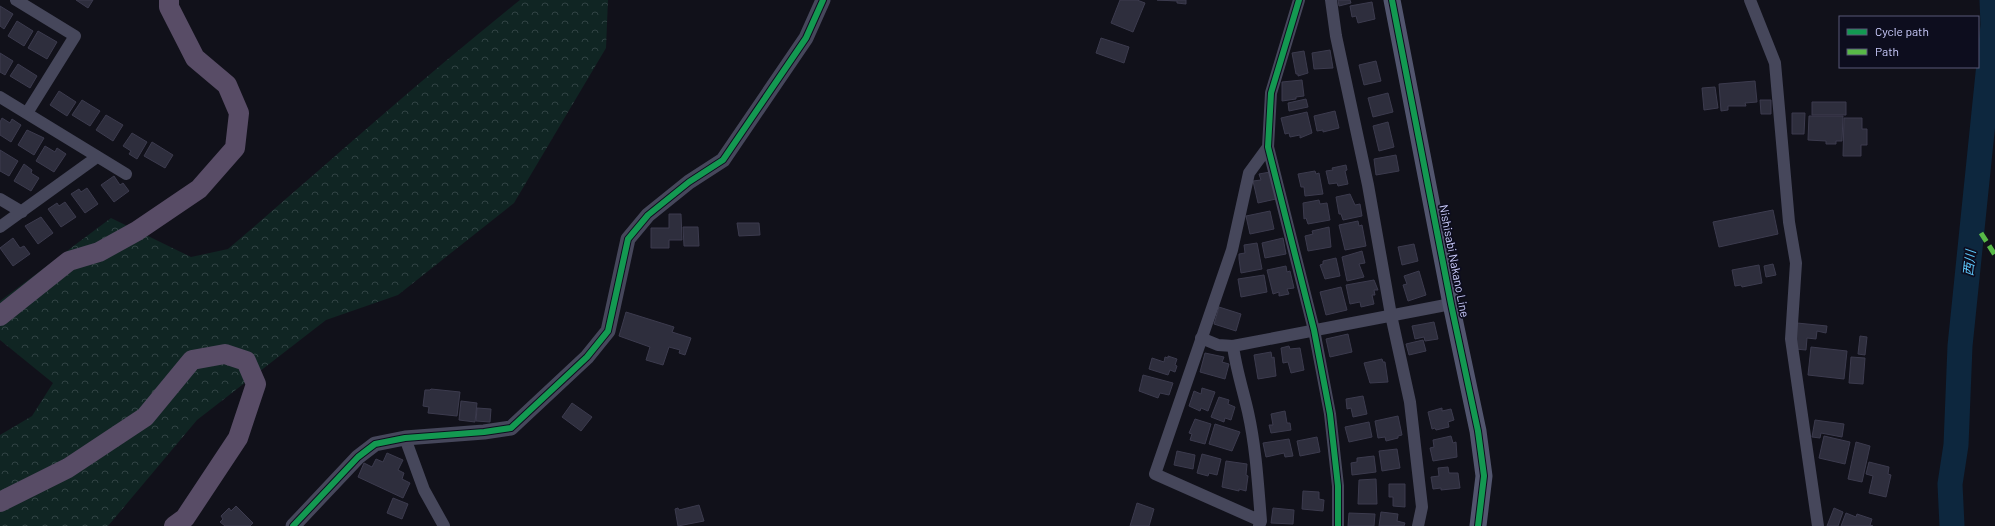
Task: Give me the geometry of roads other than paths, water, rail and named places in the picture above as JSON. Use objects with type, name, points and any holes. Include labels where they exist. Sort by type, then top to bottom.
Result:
[{"type":"highway","points":[[0,316],[69,261],[99,252],[137,231],[199,189],[235,148],[239,113],[227,85],[195,58],[169,7],[169,0]]},
{"type":"highway","points":[[0,502],[68,468],[145,418],[192,360],[225,354],[246,361],[256,384],[238,438],[185,518],[174,526]]},
{"type":"main road","name":"Nishisabi Nakano Line","points":[[1392,0],[1451,304],[1478,432],[1484,476],[1478,526]]},
{"type":"street","points":[[16,0],[75,36],[26,113]]},
{"type":"street","points":[[293,526],[358,457],[376,444],[405,438],[484,432],[511,428],[587,357],[608,331],[628,239],[648,215],[689,182],[723,160],[806,38],[823,0]]},
{"type":"street","points":[[1299,0],[1271,93],[1268,147],[1314,330],[1330,414],[1338,486],[1338,526]]},
{"type":"street","points":[[1330,0],[1336,36],[1368,185],[1391,315],[1410,402],[1422,507],[1418,526]]},
{"type":"street","points":[[1750,0],[1775,63],[1789,222],[1796,263],[1791,339],[1818,526]]},
{"type":"street","points":[[0,97],[126,174]]},
{"type":"street","points":[[1233,346],[1237,373],[1248,411],[1256,458],[1260,524],[1155,474],[1232,250],[1249,173],[1268,147]]},
{"type":"street","points":[[0,227],[97,157]]},
{"type":"street","points":[[0,199],[22,212]]},
{"type":"street","points":[[1201,338],[1218,345],[1233,346],[1451,304]]},
{"type":"street","points":[[405,438],[424,490],[444,526]]},
{"type":"waterway","name":"西川","points":[[1952,526],[1950,484],[1956,445],[1960,346],[1993,25],[1992,0]]}]
